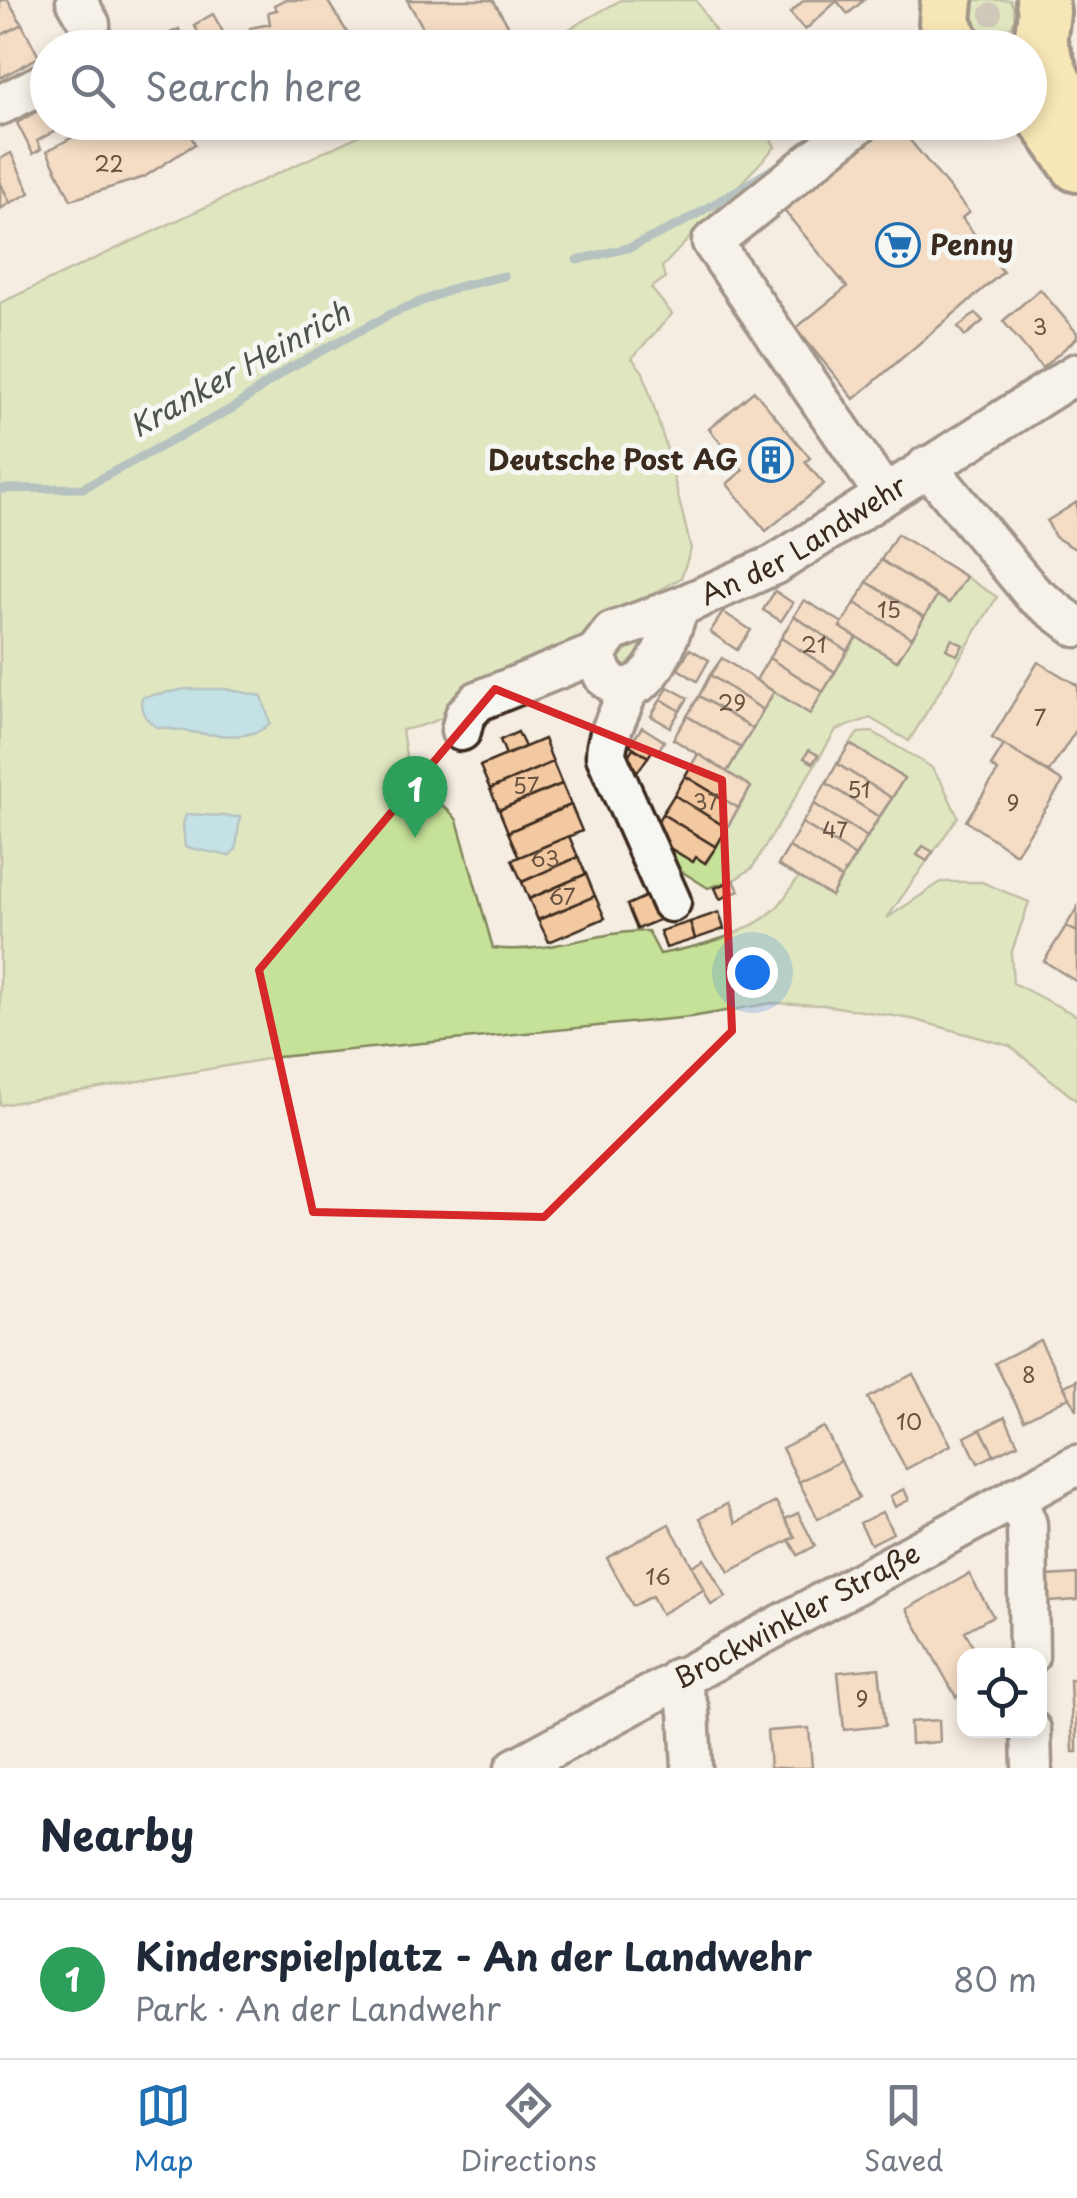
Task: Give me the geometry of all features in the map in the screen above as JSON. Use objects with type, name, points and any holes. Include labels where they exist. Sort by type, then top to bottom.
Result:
[{"type":"main road","points":[[1047,59],[1056,84],[1077,114]]},
{"type":"main road","points":[[1047,123],[1077,166]]},
{"type":"street","points":[[76,0],[90,30]]},
{"type":"street","points":[[0,105],[30,90]]},
{"type":"street","points":[[839,140],[712,242],[884,494]]},
{"type":"street","name":"An der Landwehr","points":[[461,731],[465,715],[478,701],[595,654],[612,632],[776,564],[1077,373]]},
{"type":"street","name":"An der Landwehr","points":[[927,466],[1033,594],[1077,626]]},
{"type":"street","name":"An der Landwehr","points":[[672,902],[606,756],[606,741],[628,689],[648,675],[679,607]]},
{"type":"street","points":[[595,654],[604,678],[628,689]]},
{"type":"street","name":"Brockwinkler Straße","points":[[515,1768],[1077,1465]]},
{"type":"street","points":[[1016,1497],[1027,1524],[1030,1648]]},
{"type":"street","points":[[678,1678],[689,1710],[692,1768]]},
{"type":"street","points":[[1031,1738],[1032,1768]]},
{"type":"highlighted area","points":[[495,689],[722,780],[732,1031],[544,1217],[313,1212],[259,970]]},
{"type":"green space","points":[[621,0],[696,0],[715,30],[567,30]]},
{"type":"green space","points":[[976,0],[1010,0],[1014,15],[1006,30],[980,30],[972,15]]},
{"type":"green space","points":[[350,140],[772,140],[775,147],[662,267],[665,278],[651,288],[672,314],[632,358],[643,372],[691,549],[681,578],[488,695],[436,721],[402,730],[412,796],[437,802],[457,820],[493,948],[552,946],[648,931],[660,954],[705,944],[763,919],[799,877],[831,896],[904,779],[850,744],[858,733],[873,732],[931,767],[958,817],[887,918],[941,882],[982,882],[1029,902],[1011,954],[1013,983],[1077,1016],[1077,1101],[1010,1046],[912,1019],[824,1005],[772,1003],[691,1017],[278,1057],[0,1105],[0,303]]},
{"type":"green space","points":[[966,577],[997,597],[909,741],[870,718],[836,730],[752,868],[734,880],[708,888],[654,854],[660,842],[693,861],[696,857],[706,863],[751,788],[727,772],[774,692],[810,713],[857,637],[897,661],[937,596],[949,603]]},
{"type":"green space","points":[[654,628],[633,668],[623,674],[612,655],[619,643]]},
{"type":"water","points":[[186,689],[226,689],[262,696],[270,723],[248,734],[217,735],[156,727],[144,714],[142,697]]},
{"type":"water","points":[[186,814],[240,817],[236,849],[229,856],[185,847]]},
{"type":"building","points":[[0,0],[8,0],[22,24],[0,36]]},
{"type":"building","points":[[284,0],[327,0],[346,30],[250,30],[270,24],[268,12],[277,10],[274,5]]},
{"type":"building","points":[[407,0],[493,0],[508,25],[500,30],[424,30]]},
{"type":"building","points":[[804,0],[837,1],[805,30],[790,13]]},
{"type":"building","points":[[836,0],[864,0],[848,14]]},
{"type":"building","points":[[213,14],[222,30],[197,30],[194,25]]},
{"type":"building","points":[[22,24],[30,40],[30,62],[0,78],[0,36]]},
{"type":"building","points":[[30,115],[30,140],[39,140],[41,149],[33,154],[17,123]]},
{"type":"building","points":[[67,140],[193,140],[195,144],[144,177],[71,200],[47,151]]},
{"type":"building","name":"Penny","points":[[856,140],[910,140],[969,212],[962,218],[1003,272],[854,399],[796,328],[847,287],[782,208]]},
{"type":"building","points":[[11,153],[30,193],[10,203],[0,182],[0,159]]},
{"type":"building","points":[[0,182],[10,203],[0,209]]},
{"type":"building","points":[[1040,289],[1077,333],[1077,338],[1042,368],[1003,321]]},
{"type":"building","points":[[976,313],[983,321],[965,336],[958,327]]},
{"type":"building","name":"Deutsche Post AG","points":[[754,391],[810,458],[805,462],[824,484],[766,531],[727,484],[743,470],[709,429]]},
{"type":"building","points":[[1077,502],[1077,550],[1055,537],[1047,521]]},
{"type":"building","points":[[897,534],[966,577],[949,603],[881,560]]},
{"type":"building","points":[[881,560],[937,596],[924,617],[867,582]]},
{"type":"building","points":[[867,582],[924,617],[912,638],[855,603]]},
{"type":"building","points":[[775,591],[793,603],[781,621],[763,610]]},
{"type":"building","points":[[804,600],[843,623],[840,627],[857,637],[847,651],[794,616]]},
{"type":"building","points":[[855,603],[912,638],[897,661],[840,627]]},
{"type":"building","points":[[723,612],[751,630],[737,650],[710,632]]},
{"type":"building","points":[[794,616],[847,651],[835,672],[781,638]]},
{"type":"building","points":[[781,638],[835,672],[823,692],[769,658]]},
{"type":"building","points":[[952,639],[963,645],[957,655],[946,649]]},
{"type":"building","points":[[690,649],[709,660],[697,681],[678,669]]},
{"type":"building","points":[[722,658],[774,692],[763,710],[710,675]]},
{"type":"building","points":[[769,658],[823,692],[810,714],[756,680]]},
{"type":"building","points":[[1038,662],[1077,685],[1077,729],[1049,772],[992,738]]},
{"type":"building","points":[[710,675],[763,710],[753,729],[699,696]]},
{"type":"building","points":[[668,687],[688,698],[680,711],[661,699]]},
{"type":"building","points":[[699,696],[753,729],[741,748],[687,716]]},
{"type":"building","points":[[661,699],[680,711],[670,727],[651,716]]},
{"type":"building","points":[[687,716],[741,748],[727,772],[673,739]]},
{"type":"building","points":[[642,727],[664,741],[648,757],[630,745]]},
{"type":"building","points":[[518,732],[525,747],[506,755],[500,740]]},
{"type":"building","points":[[544,739],[553,762],[490,789],[480,766]]},
{"type":"building","points":[[850,744],[904,778],[892,798],[837,764]]},
{"type":"building","points":[[1004,745],[1063,782],[1016,854],[966,821],[998,771],[991,766]]},
{"type":"building","points":[[633,748],[648,757],[638,771],[624,762]]},
{"type":"building","points":[[809,750],[818,755],[813,763],[804,758]]},
{"type":"building","points":[[698,754],[751,787],[738,808],[685,776]]},
{"type":"building","points":[[553,762],[562,784],[499,810],[490,789]]},
{"type":"building","points":[[837,764],[892,798],[879,817],[826,783]]},
{"type":"building","points":[[685,776],[738,808],[727,828],[674,795]]},
{"type":"building","points":[[826,783],[879,817],[867,837],[814,804]]},
{"type":"building","points":[[562,784],[571,805],[508,832],[499,810]]},
{"type":"building","points":[[674,795],[727,828],[716,847],[662,814]]},
{"type":"building","points":[[814,804],[867,837],[855,856],[802,823]]},
{"type":"building","points":[[571,805],[582,831],[519,858],[508,832]]},
{"type":"building","points":[[662,814],[716,847],[705,863],[696,857],[693,862],[660,842],[663,837],[652,830]]},
{"type":"building","points":[[802,823],[855,856],[841,878],[789,847]]},
{"type":"building","points":[[569,836],[578,857],[522,882],[512,860]]},
{"type":"building","points":[[923,846],[933,852],[927,861],[917,855]]},
{"type":"building","points":[[789,847],[841,878],[831,896],[778,865]]},
{"type":"building","points":[[578,857],[586,874],[529,899],[522,882]]},
{"type":"building","points":[[586,874],[595,896],[538,920],[529,899]]},
{"type":"building","points":[[734,880],[739,891],[720,899],[715,888]]},
{"type":"building","points":[[649,895],[659,920],[637,929],[627,905]]},
{"type":"building","points":[[595,896],[605,918],[549,942],[538,920]]},
{"type":"building","points":[[1077,908],[1077,932],[1066,926]]},
{"type":"building","points":[[719,912],[724,929],[695,939],[690,922]]},
{"type":"building","points":[[690,922],[695,939],[666,948],[660,931]]},
{"type":"building","points":[[1066,926],[1077,932],[1077,982],[1044,961]]},
{"type":"building","points":[[1040,1340],[1069,1397],[1024,1420],[995,1363]]},
{"type":"building","points":[[913,1374],[951,1445],[906,1469],[868,1398]]},
{"type":"building","points":[[1077,1380],[1077,1409],[1076,1409],[1064,1386]]},
{"type":"building","points":[[1005,1417],[1018,1444],[994,1455],[981,1429]]},
{"type":"building","points":[[824,1427],[841,1461],[799,1482],[782,1448]]},
{"type":"building","points":[[981,1429],[994,1455],[978,1463],[965,1437]]},
{"type":"building","points":[[841,1461],[859,1498],[818,1519],[799,1482]]},
{"type":"building","points":[[904,1489],[909,1500],[895,1507],[890,1496]]},
{"type":"building","points":[[776,1502],[795,1537],[729,1572],[700,1518],[727,1504],[736,1523]]},
{"type":"building","points":[[882,1512],[893,1533],[871,1544],[860,1523]]},
{"type":"building","points":[[798,1513],[815,1546],[798,1555],[789,1540],[795,1537],[785,1519]]},
{"type":"building","points":[[669,1524],[705,1589],[661,1614],[652,1596],[633,1606],[607,1558]]},
{"type":"building","points":[[704,1559],[726,1597],[711,1605],[692,1566]]},
{"type":"building","points":[[969,1574],[993,1616],[965,1631],[974,1648],[957,1648],[956,1697],[907,1609]]},
{"type":"building","points":[[1077,1574],[1077,1600],[1049,1602],[1047,1576]]},
{"type":"building","points":[[879,1668],[885,1726],[844,1730],[838,1672]]},
{"type":"building","points":[[1070,1680],[1077,1680],[1077,1752],[1073,1752]]},
{"type":"building","points":[[939,1720],[940,1742],[911,1744],[910,1722]]},
{"type":"building","points":[[809,1728],[812,1768],[770,1768],[767,1731]]},
{"type":"waterway","name":"Kranker Heinrich","points":[[577,260],[631,247],[680,224],[771,170]]},
{"type":"waterway","name":"Kranker Heinrich","points":[[0,489],[83,488],[233,408],[289,368],[393,313],[457,287],[504,276]]},
{"type":"place","name":"Penny","points":[[898,245]]},
{"type":"place","name":"Deutsche Post AG","points":[[771,460]]},
{"type":"place","name":"Kinderspielplatz - An der Landwehr","points":[[415,838]]}]
